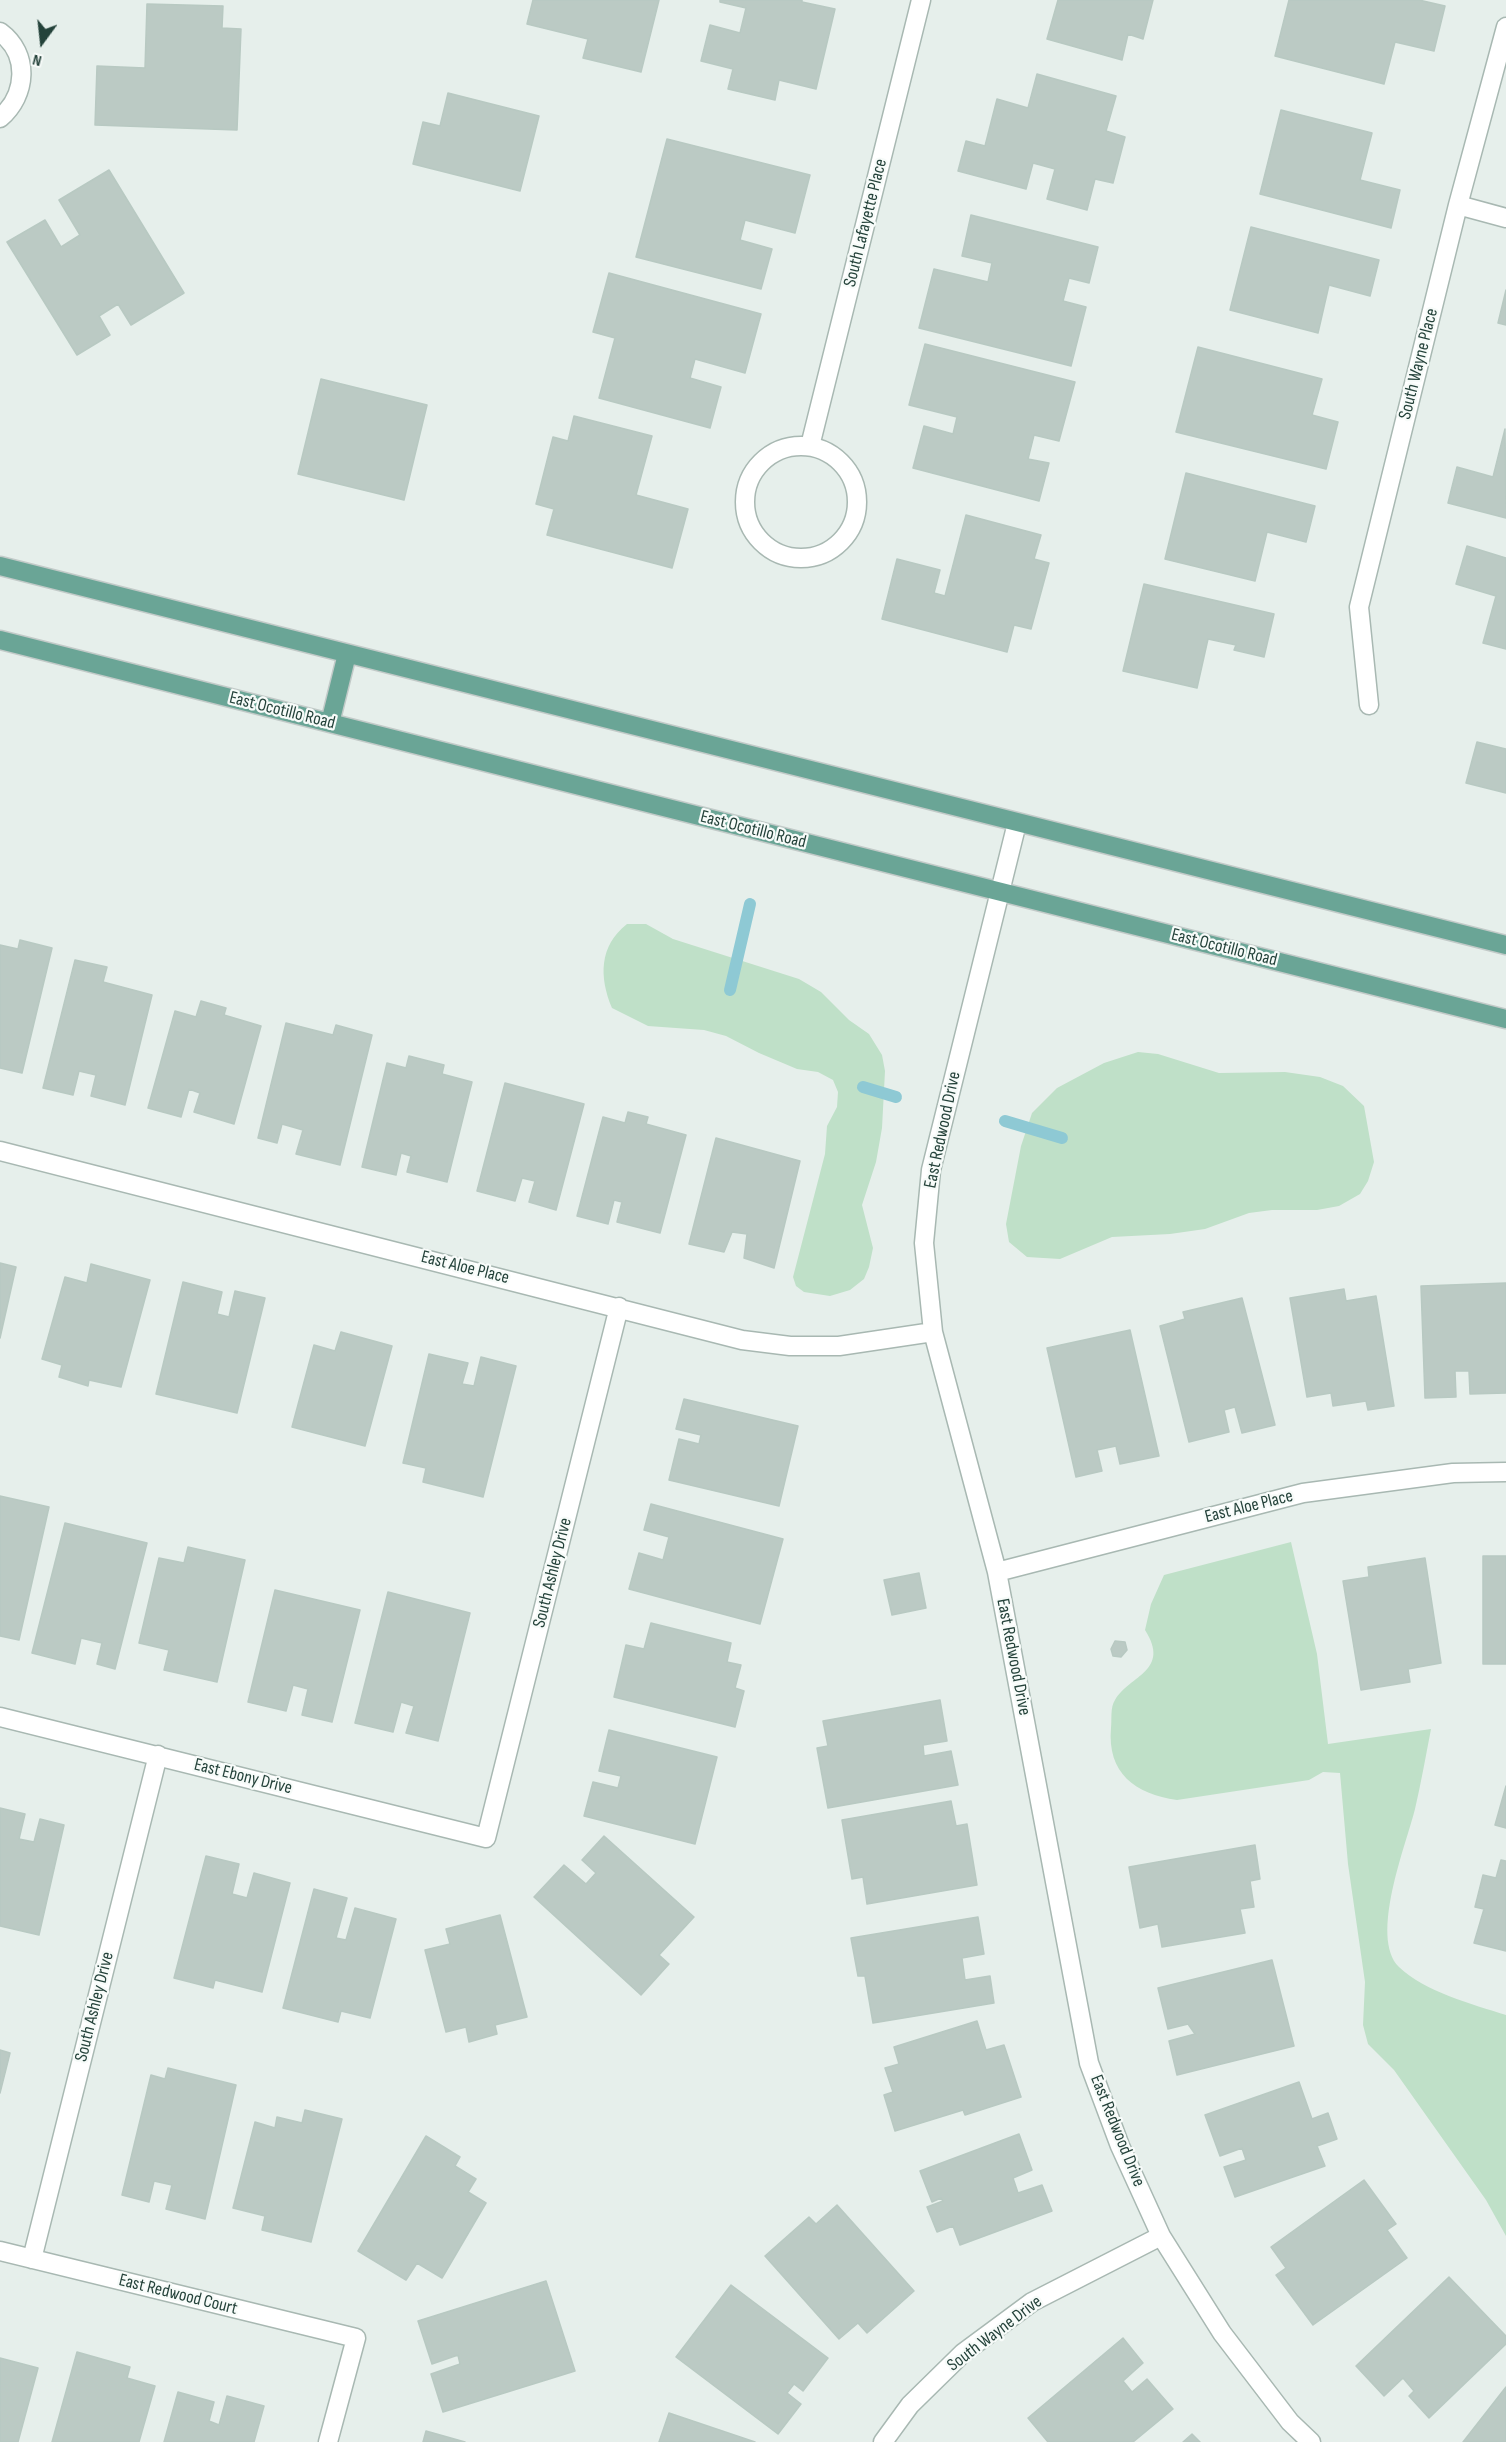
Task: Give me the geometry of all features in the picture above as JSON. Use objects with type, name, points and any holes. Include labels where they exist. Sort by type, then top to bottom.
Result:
[{"type":"main road","points":[[0,566],[1506,945]]},
{"type":"main road","name":"East Ocotillo Road","points":[[0,640],[1506,1019]]},
{"type":"main road","points":[[330,723],[346,654]]},
{"type":"street","name":"South Lafayette Place","points":[[810,446],[921,0]]},
{"type":"street","name":"South Wayne Place","points":[[1369,705],[1359,607],[1458,205],[1506,27]]},
{"type":"street","points":[[0,32],[8,38],[18,53],[22,70],[20,88],[14,104],[0,118]]},
{"type":"street","points":[[1458,205],[1506,218]]},
{"type":"street","points":[[791,446],[810,446],[828,452],[843,464],[853,480],[857,498],[855,517],[848,534],[834,548],[817,556],[798,559],[781,554],[765,545],[752,532],[745,515],[744,496],[748,478],[759,463],[773,452],[791,446]]},
{"type":"street","name":"East Redwood Drive","points":[[1017,823],[931,1170],[924,1243],[933,1332],[997,1572],[1089,2063],[1120,2146],[1161,2236],[1222,2333],[1290,2422],[1311,2442]]},
{"type":"street","name":"East Aloe Place","points":[[0,1151],[742,1340],[790,1346],[839,1347],[933,1332]]},
{"type":"street","name":"South Ashley Drive","points":[[486,1838],[619,1307]]},
{"type":"street","name":"East Aloe Place","points":[[997,1572],[1303,1493],[1453,1473],[1506,1472]]},
{"type":"street","name":"East Ebony Drive","points":[[0,1717],[486,1838]]},
{"type":"street","name":"South Ashley Drive","points":[[32,2259],[158,1755]]},
{"type":"street","name":"South Wayne Drive","points":[[883,2442],[910,2405],[963,2353],[1032,2302],[1161,2236]]},
{"type":"street","name":"East Redwood Court","points":[[0,2251],[356,2338],[328,2442]]},
{"type":"green space","points":[[627,924],[646,924],[673,939],[799,979],[821,992],[849,1020],[869,1034],[882,1055],[885,1071],[882,1128],[876,1162],[862,1205],[873,1248],[864,1279],[850,1290],[830,1296],[804,1292],[796,1286],[793,1277],[825,1154],[827,1126],[837,1107],[838,1092],[833,1080],[818,1072],[797,1069],[726,1036],[704,1030],[648,1026],[612,1008],[605,985],[604,963],[611,942]]},
{"type":"green space","points":[[1138,1052],[1158,1054],[1219,1073],[1285,1072],[1320,1077],[1343,1086],[1364,1106],[1374,1162],[1368,1181],[1360,1194],[1339,1206],[1317,1210],[1272,1210],[1249,1213],[1205,1229],[1170,1234],[1112,1237],[1060,1259],[1027,1257],[1009,1242],[1006,1224],[1021,1146],[1032,1113],[1057,1088],[1104,1063]]},
{"type":"green space","points":[[1291,1542],[1317,1654],[1328,1744],[1431,1729],[1415,1809],[1392,1890],[1388,1935],[1391,1953],[1399,1967],[1410,1976],[1422,1984],[1464,2002],[1506,2015],[1506,2236],[1486,2200],[1394,2070],[1368,2044],[1363,2025],[1365,1982],[1348,1864],[1340,1773],[1323,1772],[1309,1780],[1177,1800],[1148,1793],[1137,1786],[1119,1769],[1114,1757],[1111,1744],[1112,1706],[1122,1691],[1151,1664],[1152,1644],[1145,1630],[1151,1604],[1164,1575]]},
{"type":"building","points":[[533,0],[659,0],[641,72],[583,58],[588,39],[527,24]]},
{"type":"building","points":[[720,0],[802,0],[802,2],[835,9],[816,89],[779,80],[775,100],[728,89],[733,69],[701,61],[710,25],[740,33],[746,8],[720,2]]},
{"type":"building","points":[[1058,0],[1153,0],[1143,39],[1128,34],[1122,60],[1047,39]]},
{"type":"building","points":[[1289,0],[1419,0],[1445,6],[1434,51],[1395,42],[1384,84],[1275,56]]},
{"type":"building","points":[[147,4],[223,6],[222,28],[241,29],[237,130],[95,125],[97,66],[145,68]]},
{"type":"building","points":[[1037,74],[1116,96],[1106,131],[1125,137],[1113,183],[1095,179],[1087,210],[1047,199],[1055,169],[1033,163],[1026,189],[958,171],[966,141],[985,146],[997,99],[1028,108]]},
{"type":"building","points":[[448,93],[539,116],[520,191],[413,164],[423,122],[440,126]]},
{"type":"building","points":[[1281,110],[1372,133],[1360,180],[1400,190],[1391,228],[1260,194]]},
{"type":"building","points":[[667,139],[810,175],[795,233],[745,220],[740,240],[772,249],[761,289],[636,257]]},
{"type":"building","points":[[109,170],[184,293],[131,325],[118,304],[99,316],[110,335],[77,355],[7,242],[45,220],[61,247],[80,235],[59,200]]},
{"type":"building","points":[[971,215],[1098,247],[1089,283],[1069,278],[1063,301],[1086,307],[1071,366],[919,328],[934,269],[988,282],[992,263],[962,256]]},
{"type":"building","points":[[1251,227],[1379,260],[1370,296],[1329,285],[1318,333],[1230,310]]},
{"type":"building","points":[[609,273],[761,314],[745,373],[695,359],[690,378],[721,387],[710,428],[599,398],[615,338],[593,332]]},
{"type":"building","points":[[1506,290],[1506,325],[1498,323]]},
{"type":"building","points":[[925,344],[1075,382],[1059,441],[1034,435],[1028,459],[1049,463],[1039,501],[913,468],[924,426],[953,434],[957,417],[909,405]]},
{"type":"building","points":[[1198,347],[1322,379],[1312,415],[1338,422],[1326,469],[1176,432]]},
{"type":"building","points":[[321,379],[427,405],[404,500],[298,474]]},
{"type":"building","points":[[574,416],[652,436],[636,495],[688,509],[672,568],[547,535],[554,509],[536,504],[553,437],[568,441]]},
{"type":"building","points":[[1505,429],[1506,518],[1448,503],[1457,467],[1493,477]]},
{"type":"building","points":[[1186,473],[1315,506],[1306,542],[1267,532],[1255,581],[1165,559]]},
{"type":"building","points":[[966,515],[1041,535],[1034,559],[1049,563],[1031,629],[1014,625],[1007,652],[882,619],[897,559],[940,570],[934,593],[945,596]]},
{"type":"building","points":[[1467,546],[1506,558],[1506,649],[1483,643],[1496,596],[1456,584]]},
{"type":"building","points":[[1144,584],[1274,614],[1264,657],[1234,650],[1236,645],[1208,639],[1197,688],[1123,671]]},
{"type":"building","points":[[1477,742],[1506,749],[1506,793],[1466,783]]},
{"type":"building","points":[[20,940],[52,948],[22,1073],[0,1068],[0,945],[18,949]]},
{"type":"building","points":[[75,960],[107,967],[103,982],[152,995],[125,1105],[91,1096],[96,1075],[79,1071],[73,1095],[43,1088]]},
{"type":"building","points":[[201,1001],[226,1008],[224,1015],[261,1026],[234,1124],[194,1112],[200,1093],[189,1089],[181,1117],[148,1108],[175,1011],[196,1017]]},
{"type":"building","points":[[286,1023],[333,1035],[336,1025],[372,1035],[340,1165],[296,1154],[303,1130],[282,1124],[277,1143],[258,1138]]},
{"type":"building","points":[[409,1056],[444,1065],[442,1074],[472,1082],[447,1182],[407,1172],[411,1156],[401,1153],[396,1175],[362,1167],[387,1063],[406,1068]]},
{"type":"building","points":[[505,1083],[584,1104],[556,1210],[529,1202],[535,1181],[522,1178],[515,1201],[477,1191]]},
{"type":"building","points":[[628,1112],[648,1117],[646,1124],[686,1135],[660,1233],[617,1222],[622,1202],[614,1200],[608,1224],[577,1216],[603,1117],[625,1123]]},
{"type":"building","points":[[716,1138],[800,1161],[774,1268],[744,1258],[747,1234],[732,1232],[724,1252],[689,1244]]},
{"type":"building","points":[[0,1263],[16,1267],[0,1338]]},
{"type":"building","points":[[91,1264],[150,1280],[121,1387],[89,1380],[88,1386],[59,1377],[62,1365],[42,1359],[65,1277],[87,1283]]},
{"type":"building","points":[[183,1282],[222,1292],[217,1314],[229,1317],[235,1291],[265,1298],[237,1413],[156,1394]]},
{"type":"building","points":[[1506,1283],[1506,1393],[1470,1394],[1469,1371],[1455,1371],[1456,1397],[1425,1398],[1421,1286]]},
{"type":"building","points":[[1344,1289],[1346,1301],[1376,1296],[1394,1406],[1368,1410],[1366,1401],[1333,1406],[1331,1393],[1307,1397],[1290,1298]]},
{"type":"building","points":[[1242,1298],[1275,1425],[1242,1433],[1235,1407],[1224,1410],[1229,1432],[1189,1442],[1160,1326],[1185,1319],[1183,1312]]},
{"type":"building","points":[[1130,1330],[1159,1456],[1120,1464],[1116,1446],[1097,1450],[1102,1471],[1076,1477],[1047,1348]]},
{"type":"building","points":[[341,1332],[392,1346],[365,1446],[292,1427],[314,1345],[335,1351]]},
{"type":"building","points":[[429,1354],[468,1363],[462,1384],[474,1386],[481,1357],[516,1366],[483,1497],[423,1482],[426,1468],[403,1463]]},
{"type":"building","points":[[684,1399],[798,1426],[779,1506],[669,1480],[679,1439],[699,1444],[701,1435],[676,1429]]},
{"type":"building","points":[[0,1496],[49,1507],[19,1640],[0,1636]]},
{"type":"building","points":[[651,1504],[783,1539],[760,1624],[629,1589],[639,1553],[663,1560],[669,1537],[644,1530]]},
{"type":"building","points":[[65,1523],[147,1543],[115,1669],[97,1664],[102,1643],[81,1638],[75,1664],[32,1653]]},
{"type":"building","points":[[188,1547],[245,1560],[217,1682],[164,1670],[169,1650],[139,1643],[159,1558],[184,1563]]},
{"type":"building","points":[[1483,1556],[1506,1556],[1506,1664],[1483,1664]]},
{"type":"building","points":[[1425,1558],[1441,1663],[1408,1669],[1410,1682],[1361,1690],[1343,1581],[1369,1577],[1368,1567]]},
{"type":"building","points":[[919,1573],[926,1608],[892,1615],[884,1580]]},
{"type":"building","points":[[275,1590],[360,1610],[332,1722],[302,1715],[308,1689],[293,1685],[286,1711],[248,1702]]},
{"type":"building","points":[[388,1592],[470,1613],[438,1741],[406,1733],[414,1706],[401,1702],[393,1732],[355,1723]]},
{"type":"building","points":[[651,1623],[731,1643],[727,1662],[741,1665],[735,1688],[744,1691],[735,1727],[614,1697],[626,1645],[644,1649]]},
{"type":"building","points":[[1115,1641],[1125,1642],[1127,1650],[1121,1657],[1113,1656],[1111,1649]]},
{"type":"building","points":[[940,1700],[947,1741],[923,1745],[924,1756],[951,1751],[958,1785],[828,1808],[817,1748],[828,1746],[823,1721]]},
{"type":"building","points":[[609,1730],[717,1757],[695,1844],[584,1816],[593,1782],[618,1788],[621,1776],[599,1771]]},
{"type":"building","points":[[1506,1786],[1506,1828],[1495,1825]]},
{"type":"building","points":[[951,1801],[956,1826],[967,1824],[977,1885],[867,1904],[863,1877],[852,1879],[842,1820]]},
{"type":"building","points":[[0,1808],[25,1814],[19,1839],[34,1842],[40,1819],[64,1825],[39,1935],[0,1926]]},
{"type":"building","points":[[604,1836],[694,1917],[659,1955],[669,1964],[641,1995],[534,1897],[564,1865],[586,1884],[596,1873],[582,1860]]},
{"type":"building","points":[[1255,1845],[1260,1879],[1250,1881],[1254,1907],[1240,1909],[1245,1933],[1162,1947],[1158,1924],[1140,1928],[1129,1867]]},
{"type":"building","points":[[206,1856],[239,1864],[232,1894],[247,1898],[254,1873],[290,1883],[262,1992],[215,1980],[213,1988],[174,1978]]},
{"type":"building","points":[[1501,1860],[1506,1861],[1506,1951],[1474,1943],[1484,1909],[1475,1907],[1483,1875],[1496,1878]]},
{"type":"building","points":[[314,1889],[347,1898],[336,1938],[346,1940],[355,1908],[396,1919],[370,2018],[341,2011],[338,2022],[283,2008]]},
{"type":"building","points":[[500,1915],[527,2017],[495,2025],[497,2034],[469,2042],[466,2027],[446,2032],[425,1950],[450,1944],[446,1929]]},
{"type":"building","points":[[978,1917],[984,1954],[962,1958],[965,1980],[990,1976],[994,2003],[873,2023],[865,1976],[858,1976],[851,1938]]},
{"type":"building","points":[[1272,1960],[1294,2046],[1177,2075],[1169,2041],[1195,2034],[1188,2024],[1168,2029],[1158,1988]]},
{"type":"building","points":[[977,2021],[986,2050],[1004,2045],[1021,2097],[965,2115],[963,2110],[895,2131],[884,2095],[893,2092],[885,2068],[899,2064],[894,2047]]},
{"type":"building","points":[[0,2050],[10,2053],[0,2093]]},
{"type":"building","points":[[168,2068],[236,2085],[205,2219],[166,2209],[172,2185],[154,2181],[149,2202],[122,2195],[151,2075],[165,2079]]},
{"type":"building","points":[[1299,2082],[1312,2119],[1328,2113],[1337,2139],[1317,2146],[1325,2166],[1235,2197],[1224,2167],[1246,2160],[1242,2148],[1220,2156],[1205,2115]]},
{"type":"building","points":[[305,2110],[342,2119],[311,2242],[262,2230],[265,2216],[233,2208],[255,2122],[275,2128],[277,2117],[302,2123]]},
{"type":"building","points":[[1019,2134],[1032,2170],[1013,2178],[1018,2193],[1042,2185],[1052,2211],[960,2245],[953,2226],[937,2232],[927,2207],[943,2201],[941,2198],[932,2202],[920,2171]]},
{"type":"building","points":[[426,2136],[460,2157],[455,2166],[476,2179],[468,2192],[486,2203],[442,2278],[417,2263],[406,2280],[358,2251]]},
{"type":"building","points":[[1364,2180],[1396,2224],[1387,2230],[1407,2258],[1313,2325],[1276,2275],[1286,2268],[1271,2247]]},
{"type":"building","points":[[837,2205],[914,2291],[867,2333],[858,2323],[839,2339],[765,2256],[809,2217],[816,2224]]},
{"type":"building","points":[[1449,2277],[1506,2336],[1506,2344],[1429,2418],[1409,2396],[1414,2391],[1403,2378],[1384,2396],[1356,2366]]},
{"type":"building","points":[[546,2281],[575,2371],[443,2412],[431,2374],[460,2364],[458,2355],[432,2364],[418,2321]]},
{"type":"building","points":[[731,2285],[828,2358],[803,2391],[794,2384],[787,2393],[801,2404],[778,2434],[676,2357]]},
{"type":"building","points":[[1123,2338],[1143,2363],[1123,2381],[1132,2392],[1147,2379],[1173,2409],[1133,2442],[1048,2442],[1028,2418]]},
{"type":"building","points":[[77,2352],[130,2367],[127,2378],[155,2386],[139,2442],[52,2442]]},
{"type":"building","points":[[0,2358],[38,2368],[18,2442],[0,2442]]},
{"type":"building","points":[[1506,2387],[1506,2442],[1463,2442]]},
{"type":"building","points":[[178,2392],[214,2402],[209,2421],[219,2425],[227,2396],[264,2406],[254,2442],[164,2442]]},
{"type":"building","points":[[669,2413],[755,2442],[659,2442]]},
{"type":"building","points":[[426,2431],[465,2442],[423,2442]]},
{"type":"building","points":[[1192,2434],[1200,2442],[1183,2442]]},
{"type":"waterway","points":[[730,990],[750,904]]},
{"type":"waterway","points":[[863,1087],[896,1097]]},
{"type":"waterway","points":[[1005,1121],[1062,1138]]}]
